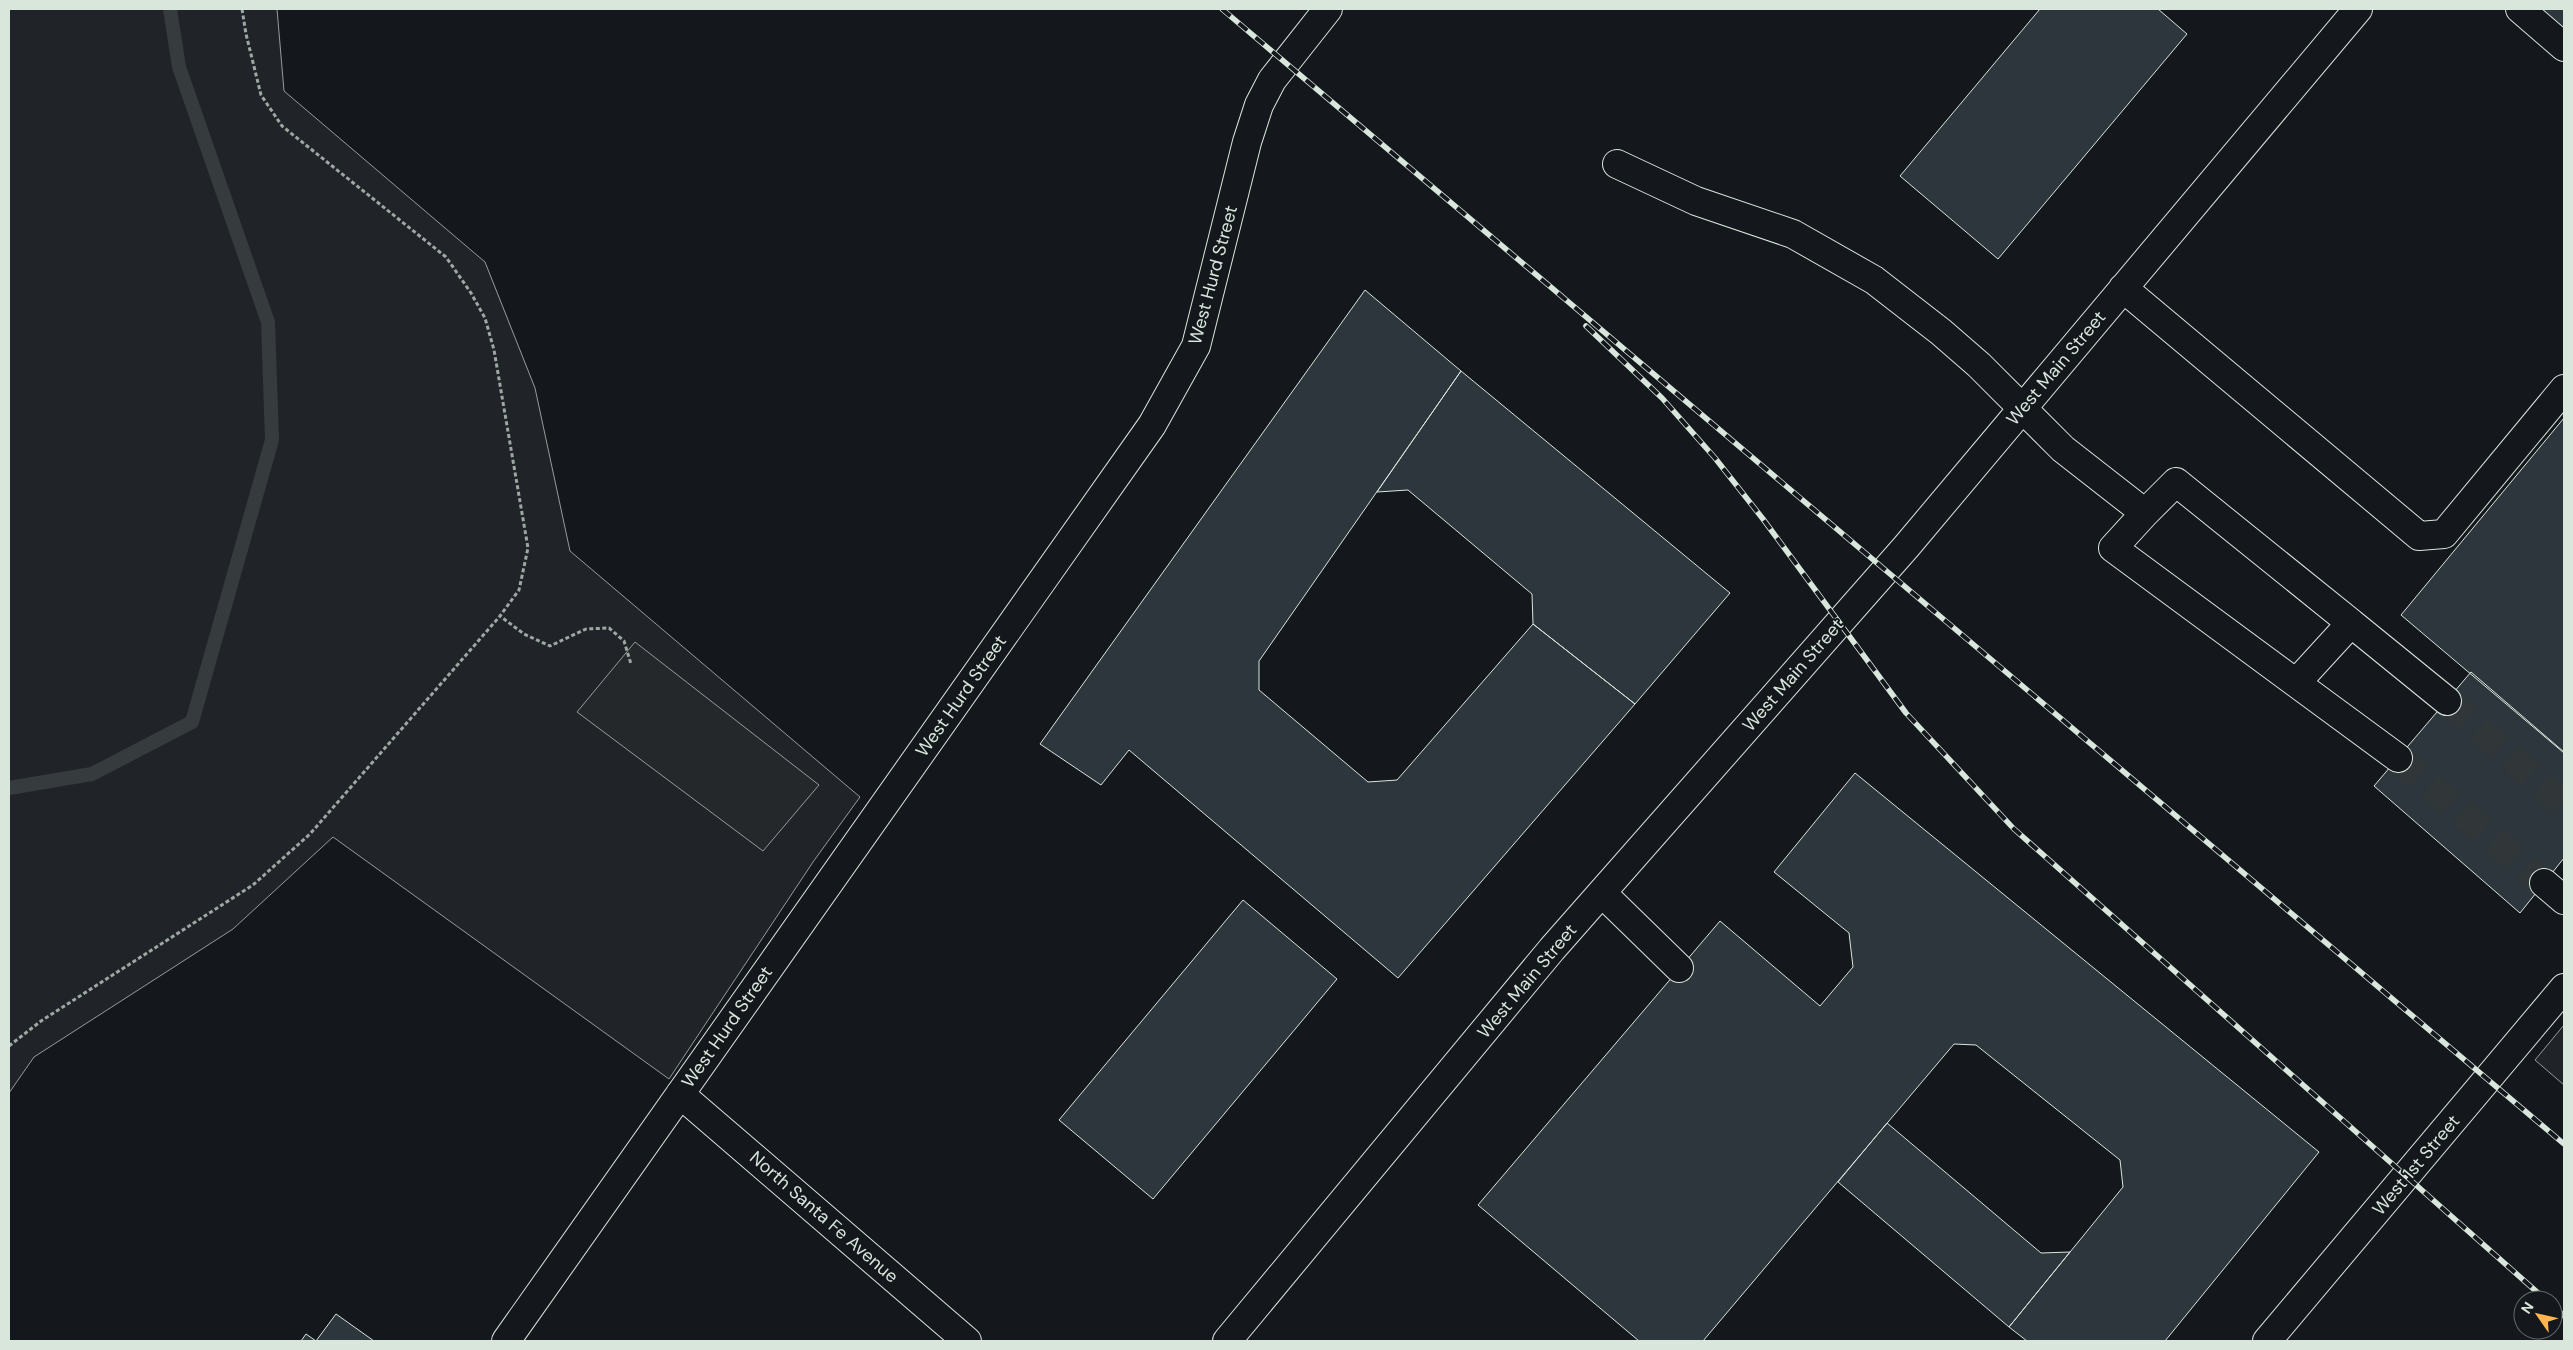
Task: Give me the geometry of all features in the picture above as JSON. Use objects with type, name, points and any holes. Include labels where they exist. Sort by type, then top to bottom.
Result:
[{"type":"street","name":"West Hurd Street","points":[[506,1341],[1152,425],[1196,346],[1247,142],[1259,105],[1272,80],[1328,9]]},
{"type":"street","name":"West Main Street","points":[[1227,1341],[1552,950],[1900,554],[2358,9]]},
{"type":"street","points":[[2520,9],[2564,47]]},
{"type":"street","points":[[1617,164],[1696,201],[1793,234],[1874,280],[1941,332],[2023,408],[2063,449],[2145,513]]},
{"type":"street","points":[[2123,288],[2419,536],[2444,534],[2564,389]]},
{"type":"street","points":[[2398,758],[2113,548],[2176,482],[2447,701]]},
{"type":"street","points":[[2296,683],[2351,623]]},
{"type":"street","points":[[1602,893],[1679,968]]},
{"type":"street","name":"West 1st Street","points":[[2267,1341],[2564,988]]},
{"type":"street","name":"North Santa Fe Avenue","points":[[680,1094],[967,1341]]},
{"type":"path","points":[[9,1046],[41,1021],[253,885],[276,866],[317,825],[500,616],[520,590],[528,548],[494,350],[484,318],[471,293],[446,257],[282,126],[261,95],[242,9]]},
{"type":"path","points":[[500,616],[524,634],[550,646],[586,629],[609,628],[624,641],[631,664]]},
{"type":"shaded area","points":[[9,9],[277,9],[284,91],[485,262],[535,388],[570,551],[860,797],[813,862],[669,1079],[333,837],[233,929],[34,1057],[9,1093]]},
{"type":"shaded area","points":[[635,642],[819,785],[763,851],[577,712]]},
{"type":"shaded area","points":[[2564,1025],[2564,1085],[2535,1060]]},
{"type":"building","points":[[2040,9],[2158,9],[2187,34],[1998,259],[1900,176]]},
{"type":"building","points":[[2533,9],[2564,9],[2564,36]]},
{"type":"building","points":[[1365,290],[1461,371],[1259,661],[1259,690],[1368,782],[1397,780],[1533,624],[1635,704],[1398,978],[1129,750],[1101,785],[1040,744]]},
{"type":"building","points":[[1461,371],[1730,593],[1635,704],[1533,624],[1532,594],[1408,490],[1377,492]]},
{"type":"building","points":[[2564,418],[2564,753],[2401,615]]},
{"type":"building","points":[[2471,672],[2564,752],[2564,858],[2520,913],[2374,786]]},
{"type":"building","points":[[1855,773],[2319,1152],[2165,1341],[2027,1341],[2009,1327],[2123,1187],[2120,1160],[1976,1045],[1954,1044],[1703,1341],[1639,1341],[1478,1205],[1720,921],[1820,1006],[1853,967],[1849,933],[1774,872]]},
{"type":"building","points":[[1243,900],[1337,979],[1153,1199],[1059,1120]]},
{"type":"building","points":[[1887,1123],[2041,1253],[2070,1252],[2009,1327],[1838,1182]]},
{"type":"building","points":[[336,1314],[374,1341],[316,1341]]},
{"type":"building","points":[[306,1334],[316,1341],[301,1341]]},
{"type":"waterway","points":[[9,788],[92,774],[192,722],[272,440],[268,322],[179,67],[170,9]]},
{"type":"tunnel","points":[[2447,701],[2564,804]]},
{"type":"tunnel","points":[[2398,758],[2544,883]]},
{"type":"railway","points":[[1222,9],[2564,1144]]},
{"type":"railway","points":[[1586,326],[1662,398],[1715,458],[1763,519],[1906,713],[2014,829],[2535,1290]]}]
